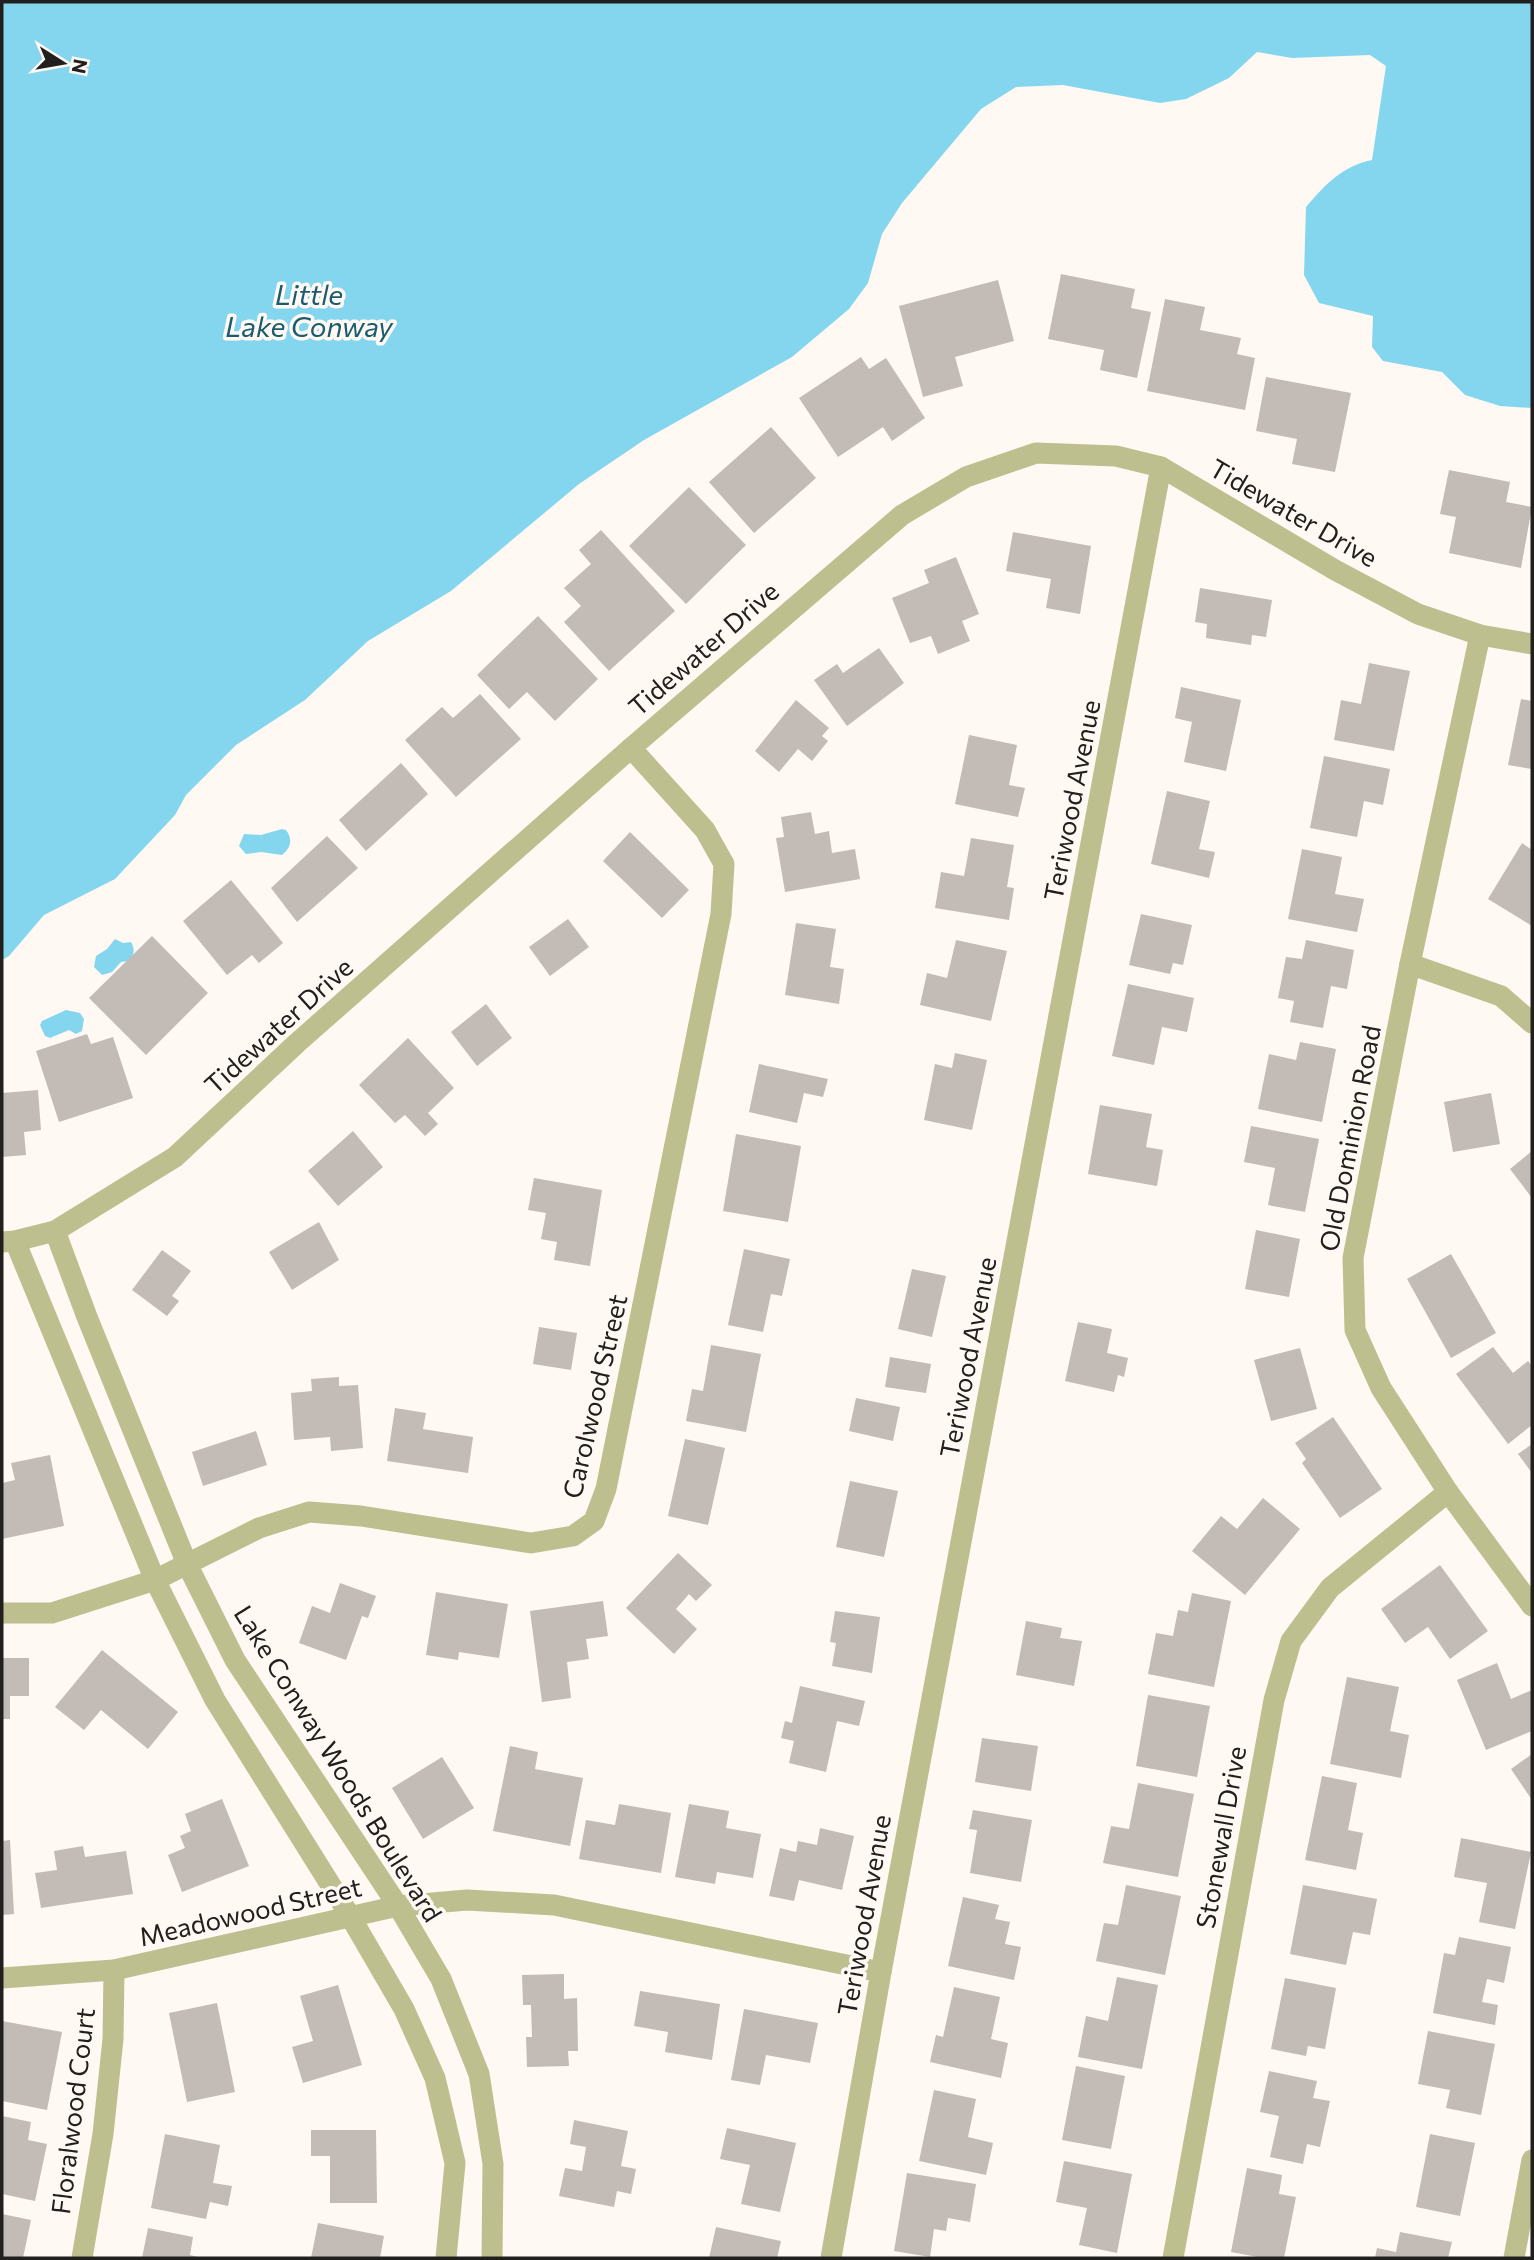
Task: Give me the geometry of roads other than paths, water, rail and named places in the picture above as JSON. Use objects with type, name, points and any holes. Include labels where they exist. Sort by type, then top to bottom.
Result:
[{"type":"street","name":"Tidewater Drive","points":[[8,1241],[55,1231],[175,1157],[297,1043],[631,748],[902,515],[966,477],[1036,453],[1116,456],[1161,467],[1335,570],[1418,614],[1480,635],[1532,644]]},
{"type":"street","name":"Teriwood Avenue","points":[[831,2258],[881,1972],[1161,467]]},
{"type":"street","name":"Old Dominion Road","points":[[1480,635],[1410,964],[1353,1258],[1355,1330],[1381,1388],[1448,1492],[1532,1606]]},
{"type":"street","name":"Carolwood Street","points":[[2,1613],[52,1613],[155,1580],[259,1528],[309,1512],[361,1516],[531,1543],[572,1535],[594,1521],[606,1489],[721,914],[724,864],[705,830],[631,748]]},
{"type":"street","points":[[1410,964],[1501,996],[1532,1023]]},
{"type":"street","name":"Lake Conway Woods Boulevard","points":[[55,1231],[187,1564],[235,1660],[398,1906],[441,1979],[479,2074],[493,2164],[492,2258]]},
{"type":"street","points":[[8,1241],[155,1580],[215,1699],[350,1916],[404,2009],[435,2078],[456,2163],[446,2258]]},
{"type":"street","name":"Stonewall Drive","points":[[1172,2258],[1274,1700],[1291,1641],[1330,1588],[1448,1492]]},
{"type":"street","name":"Meadowood Street","points":[[2,1978],[114,1970],[398,1906],[467,1900],[554,1905],[881,1972]]},
{"type":"street","name":"Floralwood Court","points":[[82,2258],[103,2134],[113,2039],[114,1970]]},
{"type":"street","points":[[1514,2258],[1532,2160]]},
{"type":"water","name":"Little Lake Conway","points":[[2,2],[1532,2],[1532,408],[1500,406],[1465,395],[1442,372],[1383,361],[1372,347],[1373,316],[1319,303],[1304,275],[1306,207],[1327,184],[1343,172],[1372,160],[1386,66],[1370,55],[1292,58],[1257,52],[1229,78],[1186,99],[1160,103],[1063,85],[1016,87],[981,109],[902,203],[882,234],[868,283],[849,309],[792,357],[644,440],[579,484],[451,591],[368,641],[305,700],[236,745],[186,795],[175,815],[115,879],[44,915],[9,956],[2,960]]},
{"type":"water","points":[[286,830],[290,840],[282,855],[261,852],[246,854],[239,846],[244,834],[261,835]]},
{"type":"water","points":[[115,939],[123,943],[131,942],[133,954],[112,972],[102,975],[94,967],[96,956],[107,949]]},
{"type":"water","points":[[66,1010],[80,1013],[84,1019],[82,1031],[76,1034],[69,1030],[50,1038],[45,1036],[40,1025],[42,1021]]}]
